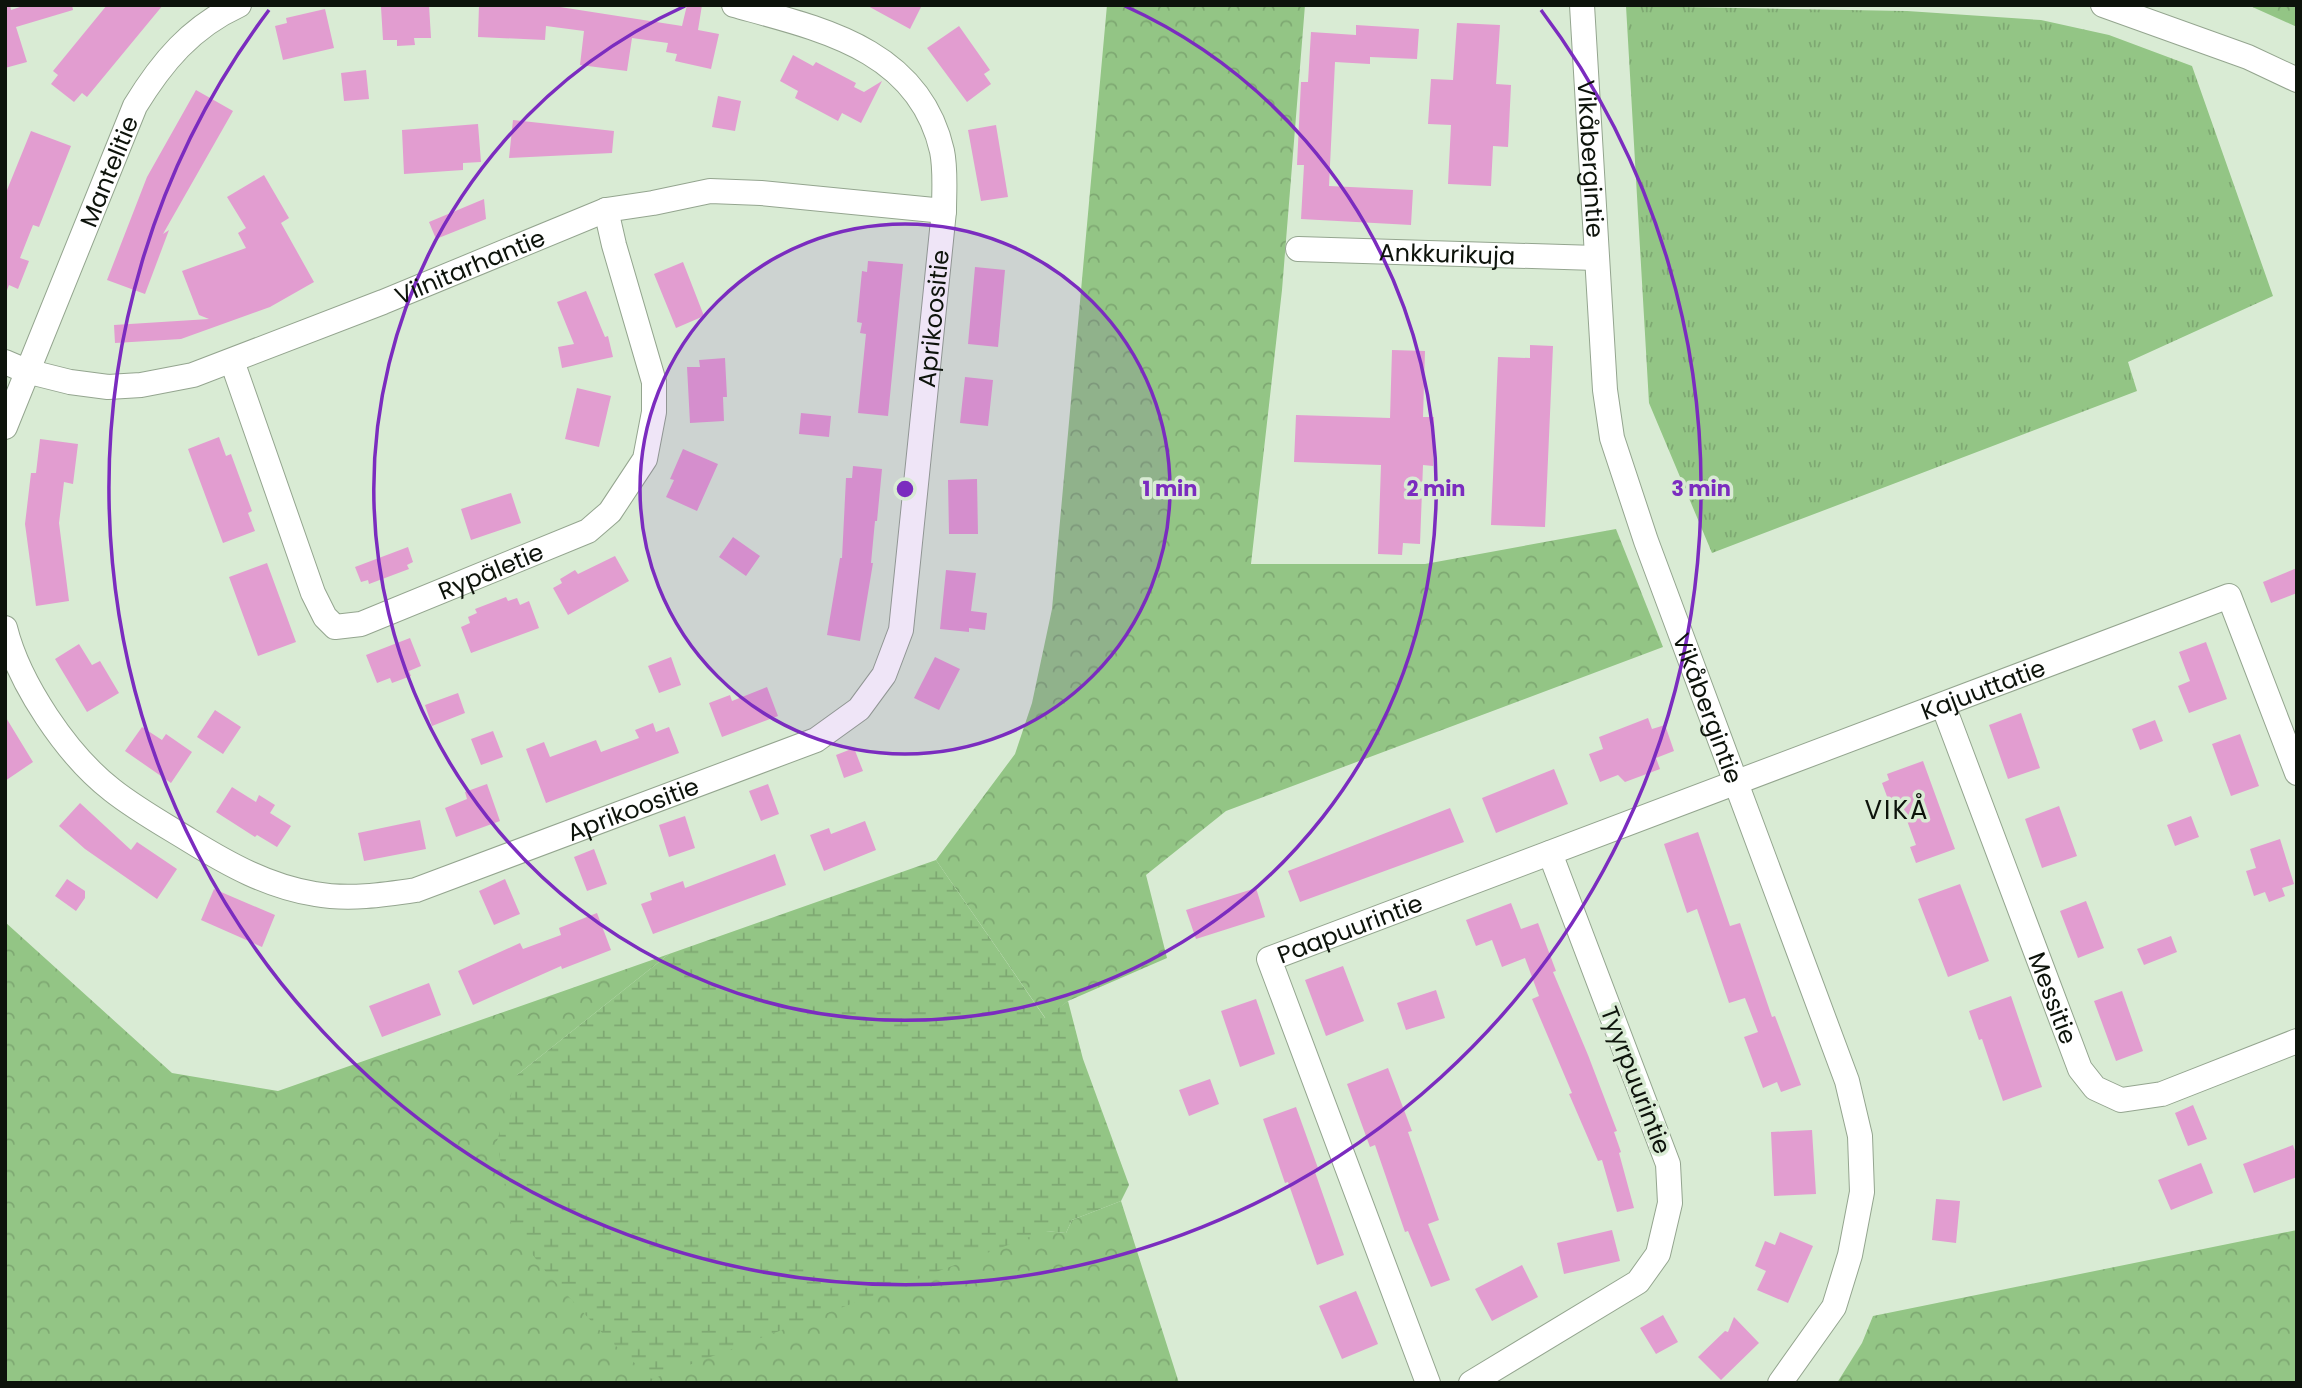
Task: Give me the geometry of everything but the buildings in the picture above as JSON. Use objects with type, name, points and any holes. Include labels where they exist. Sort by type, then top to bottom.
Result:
[{"type":"street","name":"Mantelitie","points":[[16,367],[135,106],[157,70],[180,45],[204,25],[239,5]]},
{"type":"street","points":[[734,5],[811,25],[851,42],[882,60],[905,79],[926,107],[937,134],[943,155],[944,211]]},
{"type":"street","name":"Vikåbergintie","points":[[1582,5],[1605,390],[1612,438],[1646,541],[1847,1081],[1860,1136],[1862,1192],[1850,1255],[1834,1307],[1780,1383]]},
{"type":"street","points":[[2103,5],[2248,58],[2297,80]]},
{"type":"street","name":"Viinitarhantie","points":[[16,367],[70,382],[108,387],[141,385],[193,375],[383,302],[606,210],[709,191],[761,193],[944,211]]},
{"type":"street","name":"Rypäletie","points":[[232,361],[313,593],[325,617],[335,627],[361,624],[588,531],[610,512],[645,459],[654,412],[654,382],[606,210]]},
{"type":"street","name":"Aprikoositie","points":[[5,628],[29,690],[81,761],[112,790],[252,876],[315,894],[370,896],[416,890],[816,740],[856,711],[867,698],[884,675],[901,630],[944,211]]},
{"type":"street","name":"Ankkurikuja","points":[[1297,249],[1596,258]]},
{"type":"street","points":[[5,427],[16,367]]},
{"type":"street","name":"Kajuuttatie","points":[[1736,784],[2230,596],[2297,773]]},
{"type":"street","name":"Messitie","points":[[1943,705],[2080,1069],[2095,1088],[2121,1100],[2162,1094],[2297,1041]]},
{"type":"street","name":"Paapuurintie","points":[[1428,1383],[1269,959],[1736,784]]},
{"type":"street","name":"Tyyrpuurintie","points":[[1471,1383],[1638,1282],[1658,1254],[1670,1203],[1668,1164],[1550,853]]},
{"type":"green space","points":[[1107,5],[1305,5],[1282,290],[1251,564],[1425,564],[1616,529],[1663,647],[1226,811],[1146,875],[1167,958],[1068,1001],[1046,1019],[936,860],[1015,754],[1032,703],[1052,609]]},
{"type":"green space","points":[[2248,5],[2297,5],[2297,27]]},
{"type":"green space","points":[[1626,6],[1907,11],[2041,20],[2109,35],[2192,66],[2273,296],[2128,362],[2137,391],[1712,553],[1649,403]]},
{"type":"green space","points":[[936,860],[1045,1018],[1068,1001],[1083,1059],[1129,1185],[1121,1201],[1072,1220],[1066,1233],[1045,1231],[652,1379],[604,1335],[546,1272],[512,1228],[497,1141],[517,1075],[669,954]]},
{"type":"green space","points":[[5,922],[172,1073],[278,1091],[669,954],[517,1075],[1046,1231],[1066,1233],[1072,1220],[1121,1201],[1179,1383],[5,1383]]},
{"type":"green space","points":[[2297,1230],[2297,1383],[1837,1383],[1862,1343],[1873,1316]]},
{"type":"district","name":"VIKÅ","points":[[1897,810]]}]
